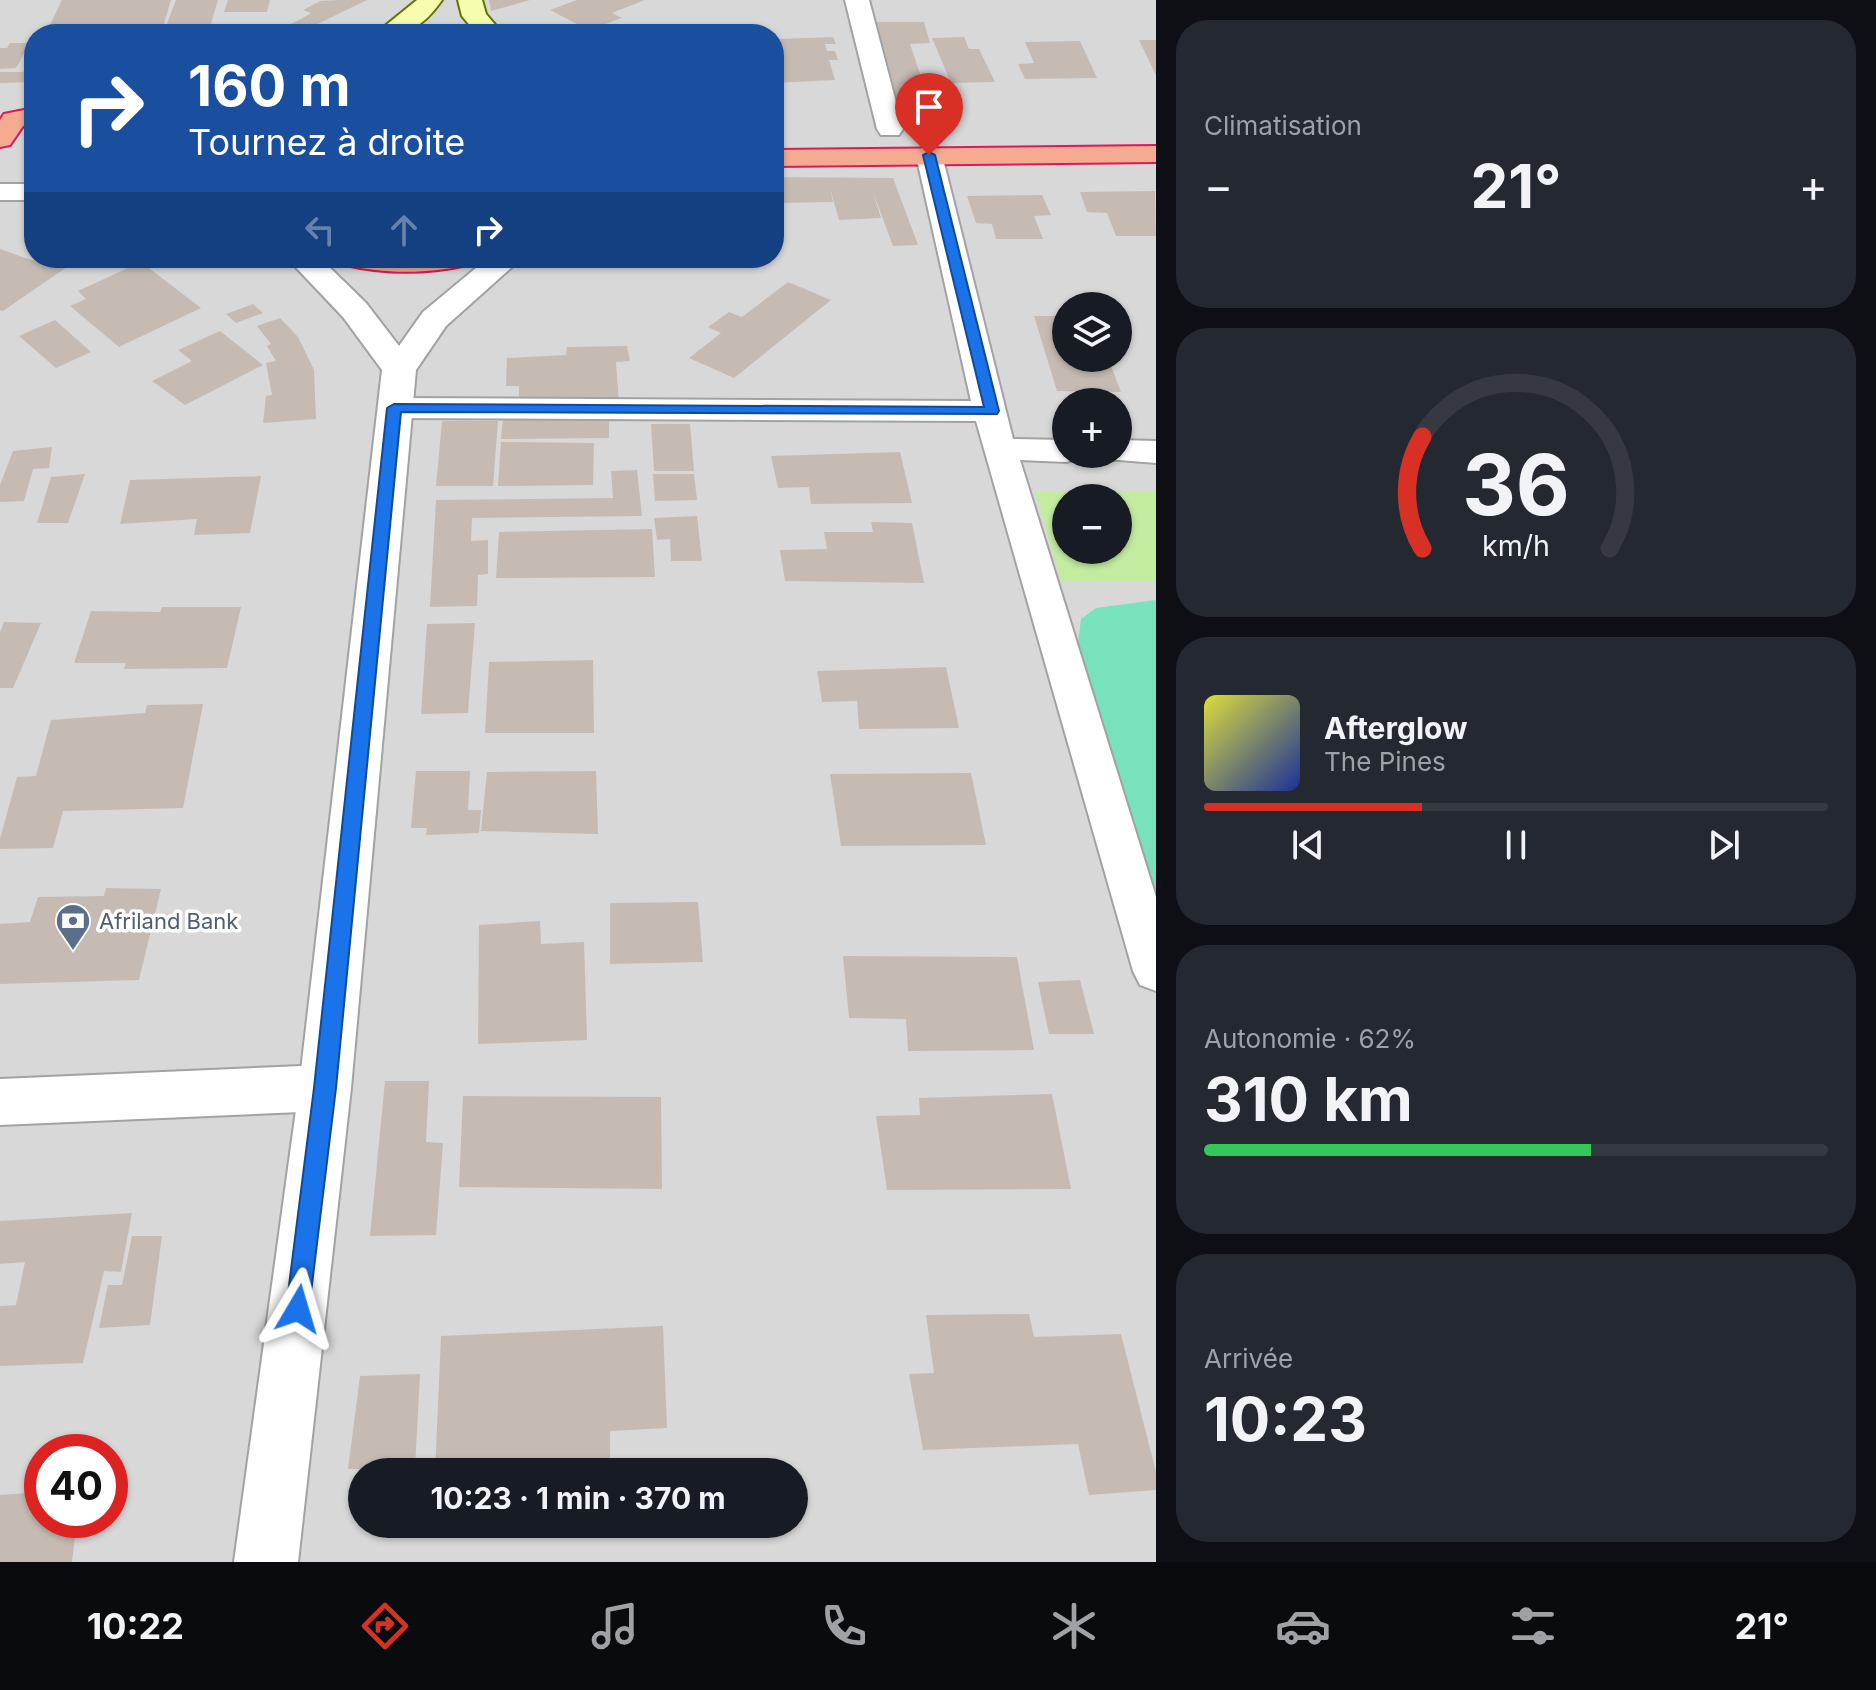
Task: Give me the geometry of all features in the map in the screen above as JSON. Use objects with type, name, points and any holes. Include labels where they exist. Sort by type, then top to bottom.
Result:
[{"type":"highway","points":[[861,129],[890,129],[925,142]]},
{"type":"highway","points":[[784,157],[925,142],[1156,154]]},
{"type":"main road","points":[[402,24],[430,0]]},
{"type":"main road","points":[[470,0],[474,16],[481,24]]},
{"type":"street","points":[[857,0],[890,129]]},
{"type":"street","points":[[925,142],[996,430],[1156,971]]},
{"type":"street","points":[[0,192],[24,192]]},
{"type":"street","points":[[313,268],[341,292],[368,323],[396,389]]},
{"type":"street","points":[[266,1562],[325,1088],[396,389],[434,319],[495,268]]},
{"type":"street","points":[[396,389],[996,430],[1052,447]]},
{"type":"street","points":[[1132,451],[1156,452]]},
{"type":"street","points":[[0,1102],[325,1088]]},
{"type":"shaded area","points":[[0,0],[1156,0],[1156,1562],[0,1562]]},
{"type":"green space","points":[[1132,491],[1156,491],[1156,581],[1061,582],[1056,564],[1132,564]]},
{"type":"green space","points":[[1035,492],[1052,492],[1052,551]]},
{"type":"green space","points":[[1156,600],[1156,897],[1078,643],[1081,619],[1096,608]]},
{"type":"building","points":[[62,0],[171,0],[164,24],[50,24]]},
{"type":"building","points":[[176,0],[218,0],[211,24],[167,24]]},
{"type":"building","points":[[228,0],[270,0],[267,12],[224,12]]},
{"type":"building","points":[[367,0],[318,24],[290,24],[311,13],[303,10],[320,1]]},
{"type":"building","points":[[489,0],[530,0],[491,11]]},
{"type":"building","points":[[577,0],[645,0],[612,13],[622,18],[605,24],[577,24],[550,10]]},
{"type":"building","points":[[870,22],[924,22],[930,43],[910,44],[930,104],[896,104]]},
{"type":"building","points":[[833,37],[836,44],[825,44],[827,51],[835,51],[838,60],[829,60],[835,80],[784,83],[784,39]]},
{"type":"building","points":[[964,37],[969,49],[979,49],[995,82],[951,83],[932,38]]},
{"type":"building","points":[[1139,40],[1156,40],[1156,75]]},
{"type":"building","points":[[1080,41],[1097,78],[1025,79],[1018,64],[1034,63],[1025,42]]},
{"type":"building","points":[[10,43],[24,43],[24,54],[16,68],[0,69],[0,48],[7,48]]},
{"type":"building","points":[[0,72],[23,72],[24,82],[0,83]]},
{"type":"building","points":[[784,177],[893,178],[918,245],[893,246],[873,192],[881,218],[839,220],[830,188],[833,202],[784,203]]},
{"type":"building","points":[[1155,191],[1156,236],[1116,236],[1107,213],[1087,212],[1080,192]]},
{"type":"building","points":[[1042,195],[1051,215],[1034,216],[1043,239],[996,239],[992,224],[976,223],[967,196]]},
{"type":"building","points":[[0,249],[24,258],[24,268],[65,268],[3,311],[0,310]]},
{"type":"building","points":[[128,268],[149,268],[201,308],[119,347],[70,306],[86,299],[78,291]]},
{"type":"building","points":[[788,282],[831,300],[734,378],[689,358],[721,333],[708,327],[729,312],[742,317]]},
{"type":"building","points":[[253,304],[263,313],[236,323],[226,314]]},
{"type":"building","points":[[1034,316],[1052,316],[1052,372],[1113,372],[1119,388],[1056,388]]},
{"type":"building","points":[[280,318],[298,337],[314,370],[316,419],[263,423],[266,396],[272,395],[266,363],[276,361],[267,346],[271,344],[257,326]]},
{"type":"building","points":[[55,320],[91,352],[56,368],[19,336]]},
{"type":"building","points":[[220,331],[263,365],[185,405],[152,381],[192,361],[178,350]]},
{"type":"building","points":[[627,346],[630,361],[616,362],[619,403],[519,405],[519,386],[506,386],[507,358],[566,355],[567,347]]},
{"type":"building","points":[[503,418],[609,419],[609,438],[501,439]]},
{"type":"building","points":[[442,421],[498,421],[493,486],[436,486]]},
{"type":"building","points":[[651,424],[690,424],[694,471],[654,471]]},
{"type":"building","points":[[501,442],[594,443],[593,485],[498,486]]},
{"type":"building","points":[[52,447],[49,468],[33,469],[24,501],[0,502],[0,485],[13,451]]},
{"type":"building","points":[[900,452],[912,503],[811,504],[809,487],[778,488],[771,456]]},
{"type":"building","points":[[637,470],[642,516],[472,518],[471,541],[488,540],[488,574],[478,575],[477,606],[430,607],[436,500],[613,498],[611,471]]},
{"type":"building","points":[[85,474],[68,523],[37,523],[51,477]]},
{"type":"building","points":[[653,474],[694,474],[697,500],[655,501]]},
{"type":"building","points":[[261,476],[250,533],[194,535],[197,519],[120,524],[130,480]]},
{"type":"building","points":[[697,516],[702,561],[671,561],[670,539],[657,540],[654,518]]},
{"type":"building","points":[[871,522],[912,523],[924,583],[785,581],[780,550],[827,549],[824,532],[873,532]]},
{"type":"building","points":[[652,529],[655,577],[496,578],[499,532]]},
{"type":"building","points":[[162,607],[241,607],[227,668],[124,669],[126,663],[74,663],[91,611],[160,612]]},
{"type":"building","points":[[4,622],[41,623],[13,688],[0,688],[0,632]]},
{"type":"building","points":[[475,623],[468,713],[421,714],[427,624]]},
{"type":"building","points":[[593,660],[594,733],[485,733],[489,662]]},
{"type":"building","points":[[946,667],[959,728],[859,729],[857,701],[822,702],[817,671]]},
{"type":"building","points":[[203,704],[183,808],[63,811],[53,848],[0,849],[17,777],[36,776],[51,720],[145,713],[147,705]]},
{"type":"building","points":[[416,771],[470,771],[468,810],[481,810],[479,833],[426,835],[427,828],[411,828]]},
{"type":"building","points":[[596,771],[598,834],[481,831],[487,772]]},
{"type":"building","points":[[971,773],[986,845],[841,846],[830,774]]},
{"type":"building","name":"Afriland Bank","points":[[106,888],[161,889],[139,980],[0,984],[0,924],[30,922],[38,897],[104,896]]},
{"type":"building","points":[[698,902],[703,962],[610,964],[610,903]]},
{"type":"building","points":[[540,921],[541,944],[584,942],[587,1040],[478,1044],[479,925]]},
{"type":"building","points":[[843,956],[1017,957],[1034,1050],[908,1051],[906,1019],[849,1018]]},
{"type":"building","points":[[1080,980],[1094,1034],[1049,1034],[1038,982]]},
{"type":"building","points":[[385,1081],[429,1081],[426,1142],[443,1143],[436,1235],[370,1236]]},
{"type":"building","points":[[1052,1094],[1071,1189],[887,1190],[876,1116],[920,1115],[919,1098]]},
{"type":"building","points":[[463,1096],[661,1097],[662,1189],[459,1187]]},
{"type":"building","points":[[132,1213],[121,1272],[104,1271],[83,1363],[0,1366],[0,1306],[16,1305],[25,1262],[0,1264],[0,1221]]},
{"type":"building","points":[[132,1236],[162,1236],[150,1325],[99,1328],[108,1285],[122,1285]]},
{"type":"building","points":[[1029,1314],[1034,1337],[1121,1334],[1156,1472],[1156,1490],[1089,1495],[1078,1444],[923,1450],[909,1374],[934,1373],[926,1315]]},
{"type":"building","points":[[663,1326],[667,1428],[610,1431],[610,1458],[436,1458],[441,1336]]},
{"type":"building","points":[[420,1374],[416,1458],[349,1458],[360,1376]]},
{"type":"building","points":[[24,1493],[24,1538],[75,1538],[72,1562],[0,1562],[0,1495]]},
{"type":"place","name":"Afriland Bank","points":[[73,952]]},
{"type":"route","points":[[298,1309],[325,1088],[394,408],[992,411],[929,155]]}]
